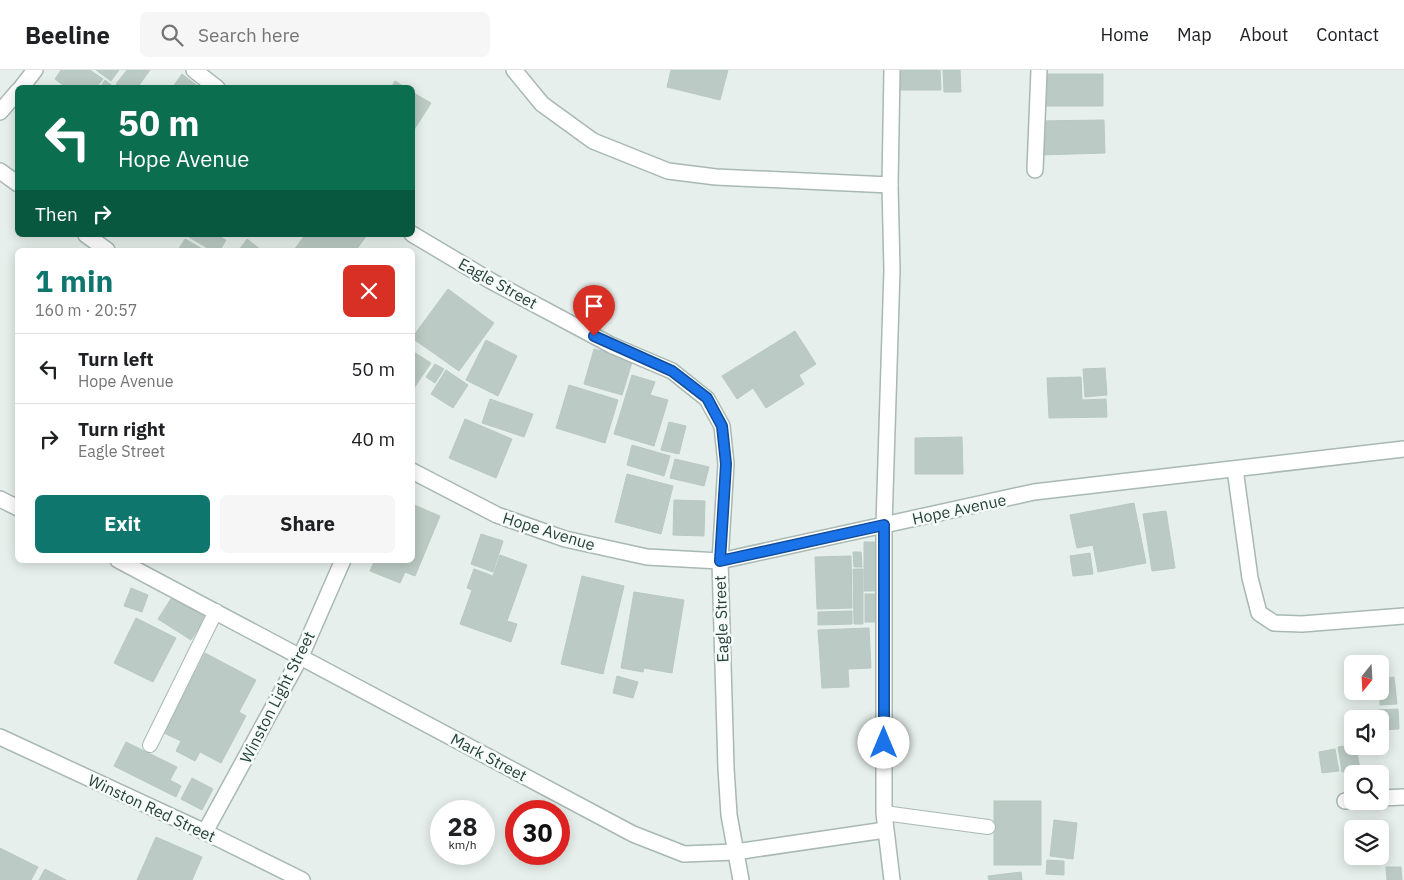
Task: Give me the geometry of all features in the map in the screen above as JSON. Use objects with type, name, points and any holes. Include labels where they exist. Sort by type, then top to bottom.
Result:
[{"type":"street","points":[[23,85],[35,70]]},
{"type":"street","points":[[194,70],[213,85]]},
{"type":"street","points":[[514,70],[542,104],[593,141],[668,171],[716,177],[890,184]]},
{"type":"street","points":[[892,70],[890,184],[892,270],[884,525],[884,813],[892,880]]},
{"type":"street","points":[[1035,170],[1039,70]]},
{"type":"street","points":[[0,112],[15,94]]},
{"type":"street","points":[[0,171],[15,182]]},
{"type":"street","name":"Eagle Street","points":[[415,236],[491,281],[611,345],[672,371],[707,398],[722,426],[726,464],[720,561],[726,768],[735,852],[741,880]]},
{"type":"street","points":[[89,237],[103,248]]},
{"type":"street","name":"Hope Avenue","points":[[415,473],[497,515],[565,539],[647,557],[720,561],[1034,492],[1404,449]]},
{"type":"street","points":[[1235,469],[1250,578],[1259,613],[1274,623],[1302,624],[1404,616]]},
{"type":"street","points":[[0,498],[15,506]]},
{"type":"street","name":"Mark Street","points":[[124,563],[633,834],[684,854],[735,852],[885,830]]},
{"type":"street","name":"Winston Light Street","points":[[205,832],[301,656],[341,563]]},
{"type":"street","name":"Winston Red Street","points":[[0,737],[205,832],[302,880]]},
{"type":"street","points":[[1389,798],[1404,797]]},
{"type":"lane","points":[[150,745],[216,611]]},
{"type":"lane","points":[[884,813],[988,827]]},
{"type":"building","points":[[61,70],[90,70],[103,79],[98,85],[63,85],[55,79]]},
{"type":"building","points":[[96,70],[119,70],[111,81]]},
{"type":"building","points":[[127,70],[150,70],[139,85],[116,84]]},
{"type":"building","points":[[671,70],[728,70],[720,100],[667,87]]},
{"type":"building","points":[[897,70],[940,70],[941,90],[897,90]]},
{"type":"building","points":[[943,70],[960,70],[961,92],[944,92]]},
{"type":"building","points":[[182,74],[196,85],[174,85]]},
{"type":"building","points":[[1042,74],[1103,74],[1103,106],[1041,106]]},
{"type":"building","points":[[105,80],[111,85],[102,85]]},
{"type":"building","points":[[395,81],[401,85],[393,85]]},
{"type":"building","points":[[415,94],[431,103],[415,128]]},
{"type":"building","points":[[1104,120],[1105,153],[1039,155],[1038,121]]},
{"type":"building","points":[[189,237],[221,237],[226,240],[221,248],[208,248]]},
{"type":"building","points":[[304,237],[366,237],[357,248],[295,248]]},
{"type":"building","points":[[185,239],[201,248],[179,248]]},
{"type":"building","points":[[247,239],[258,248],[240,248]]},
{"type":"building","points":[[448,289],[494,323],[459,371],[415,340],[415,334]]},
{"type":"building","points":[[795,331],[816,364],[799,375],[804,384],[766,408],[753,388],[737,399],[722,376]]},
{"type":"building","points":[[486,340],[517,356],[498,396],[466,380]]},
{"type":"building","points":[[594,349],[633,359],[622,395],[584,384]]},
{"type":"building","points":[[415,353],[431,363],[415,387]]},
{"type":"building","points":[[435,364],[444,369],[435,383],[426,377]]},
{"type":"building","points":[[1105,368],[1107,395],[1085,397],[1083,369]]},
{"type":"building","points":[[446,370],[468,385],[453,408],[431,394]]},
{"type":"building","points":[[632,375],[655,382],[650,395],[668,400],[654,446],[614,434]]},
{"type":"building","points":[[1081,377],[1082,400],[1106,399],[1107,417],[1049,418],[1047,378]]},
{"type":"building","points":[[569,385],[618,400],[605,443],[556,428]]},
{"type":"building","points":[[490,399],[533,414],[524,437],[482,423]]},
{"type":"building","points":[[465,419],[512,439],[496,478],[449,458]]},
{"type":"building","points":[[669,422],[686,426],[679,454],[661,450]]},
{"type":"building","points":[[962,437],[963,474],[915,474],[915,438]]},
{"type":"building","points":[[632,445],[670,456],[664,476],[627,465]]},
{"type":"building","points":[[675,459],[709,467],[704,486],[670,478]]},
{"type":"building","points":[[627,474],[673,486],[661,534],[615,522]]},
{"type":"building","points":[[674,500],[705,501],[704,536],[673,535]]},
{"type":"building","points":[[1134,503],[1146,563],[1098,572],[1093,545],[1077,548],[1070,515]]},
{"type":"building","points":[[415,505],[440,516],[415,576],[405,572],[400,583],[370,571],[374,563],[415,563]]},
{"type":"building","points":[[1166,511],[1175,568],[1152,571],[1143,514]]},
{"type":"building","points":[[481,534],[503,541],[493,572],[471,564]]},
{"type":"building","points":[[864,542],[880,542],[881,591],[864,591]]},
{"type":"building","points":[[853,552],[861,552],[862,567],[854,567]]},
{"type":"building","points":[[1090,553],[1093,574],[1073,576],[1070,556]]},
{"type":"building","points":[[500,555],[527,565],[507,621],[517,624],[511,642],[460,624],[472,590],[467,588],[474,569],[493,576]]},
{"type":"building","points":[[851,556],[852,608],[817,609],[815,557]]},
{"type":"building","points":[[853,569],[863,569],[863,624],[854,624]]},
{"type":"building","points":[[582,576],[624,586],[603,674],[561,664]]},
{"type":"building","points":[[131,588],[148,595],[142,612],[124,606]]},
{"type":"building","points":[[634,592],[684,600],[672,673],[644,668],[643,672],[621,668]]},
{"type":"building","points":[[174,594],[207,615],[191,640],[158,619]]},
{"type":"building","points":[[865,594],[882,594],[882,622],[865,622]]},
{"type":"building","points":[[852,611],[852,624],[818,625],[818,612]]},
{"type":"building","points":[[136,618],[176,638],[153,682],[114,663]]},
{"type":"building","points":[[869,628],[871,668],[848,669],[849,687],[822,688],[818,630]]},
{"type":"building","points":[[205,653],[256,680],[239,712],[246,716],[221,763],[200,752],[195,761],[176,751],[181,741],[164,733]]},
{"type":"building","points":[[617,676],[638,682],[633,698],[613,693]]},
{"type":"building","points":[[1394,677],[1397,704],[1380,705],[1380,700],[1389,700],[1389,678]]},
{"type":"building","points":[[1398,709],[1399,729],[1389,730],[1389,710],[1378,710]]},
{"type":"building","points":[[126,742],[177,767],[170,780],[181,786],[176,797],[114,766]]},
{"type":"building","points":[[1344,746],[1344,755],[1358,755],[1359,765],[1344,765],[1344,772],[1342,772],[1338,747]]},
{"type":"building","points":[[1335,749],[1339,771],[1322,773],[1319,752]]},
{"type":"building","points":[[192,778],[213,789],[202,810],[181,799]]},
{"type":"building","points":[[994,801],[1041,801],[1041,865],[994,865]]},
{"type":"building","points":[[1054,820],[1077,823],[1073,859],[1050,856]]},
{"type":"building","points":[[156,837],[202,857],[192,880],[137,880]]},
{"type":"building","points":[[0,848],[38,867],[31,880],[0,880]]},
{"type":"building","points":[[1047,860],[1064,861],[1064,875],[1046,874]]},
{"type":"building","points":[[1386,867],[1401,867],[1402,880],[1387,880]]},
{"type":"building","points":[[45,869],[66,880],[39,880]]},
{"type":"building","points":[[1021,872],[1022,880],[989,880],[988,876]]},
{"type":"route","points":[[594,336],[672,371],[707,398],[722,426],[726,464],[720,561],[884,525],[884,743]]}]
